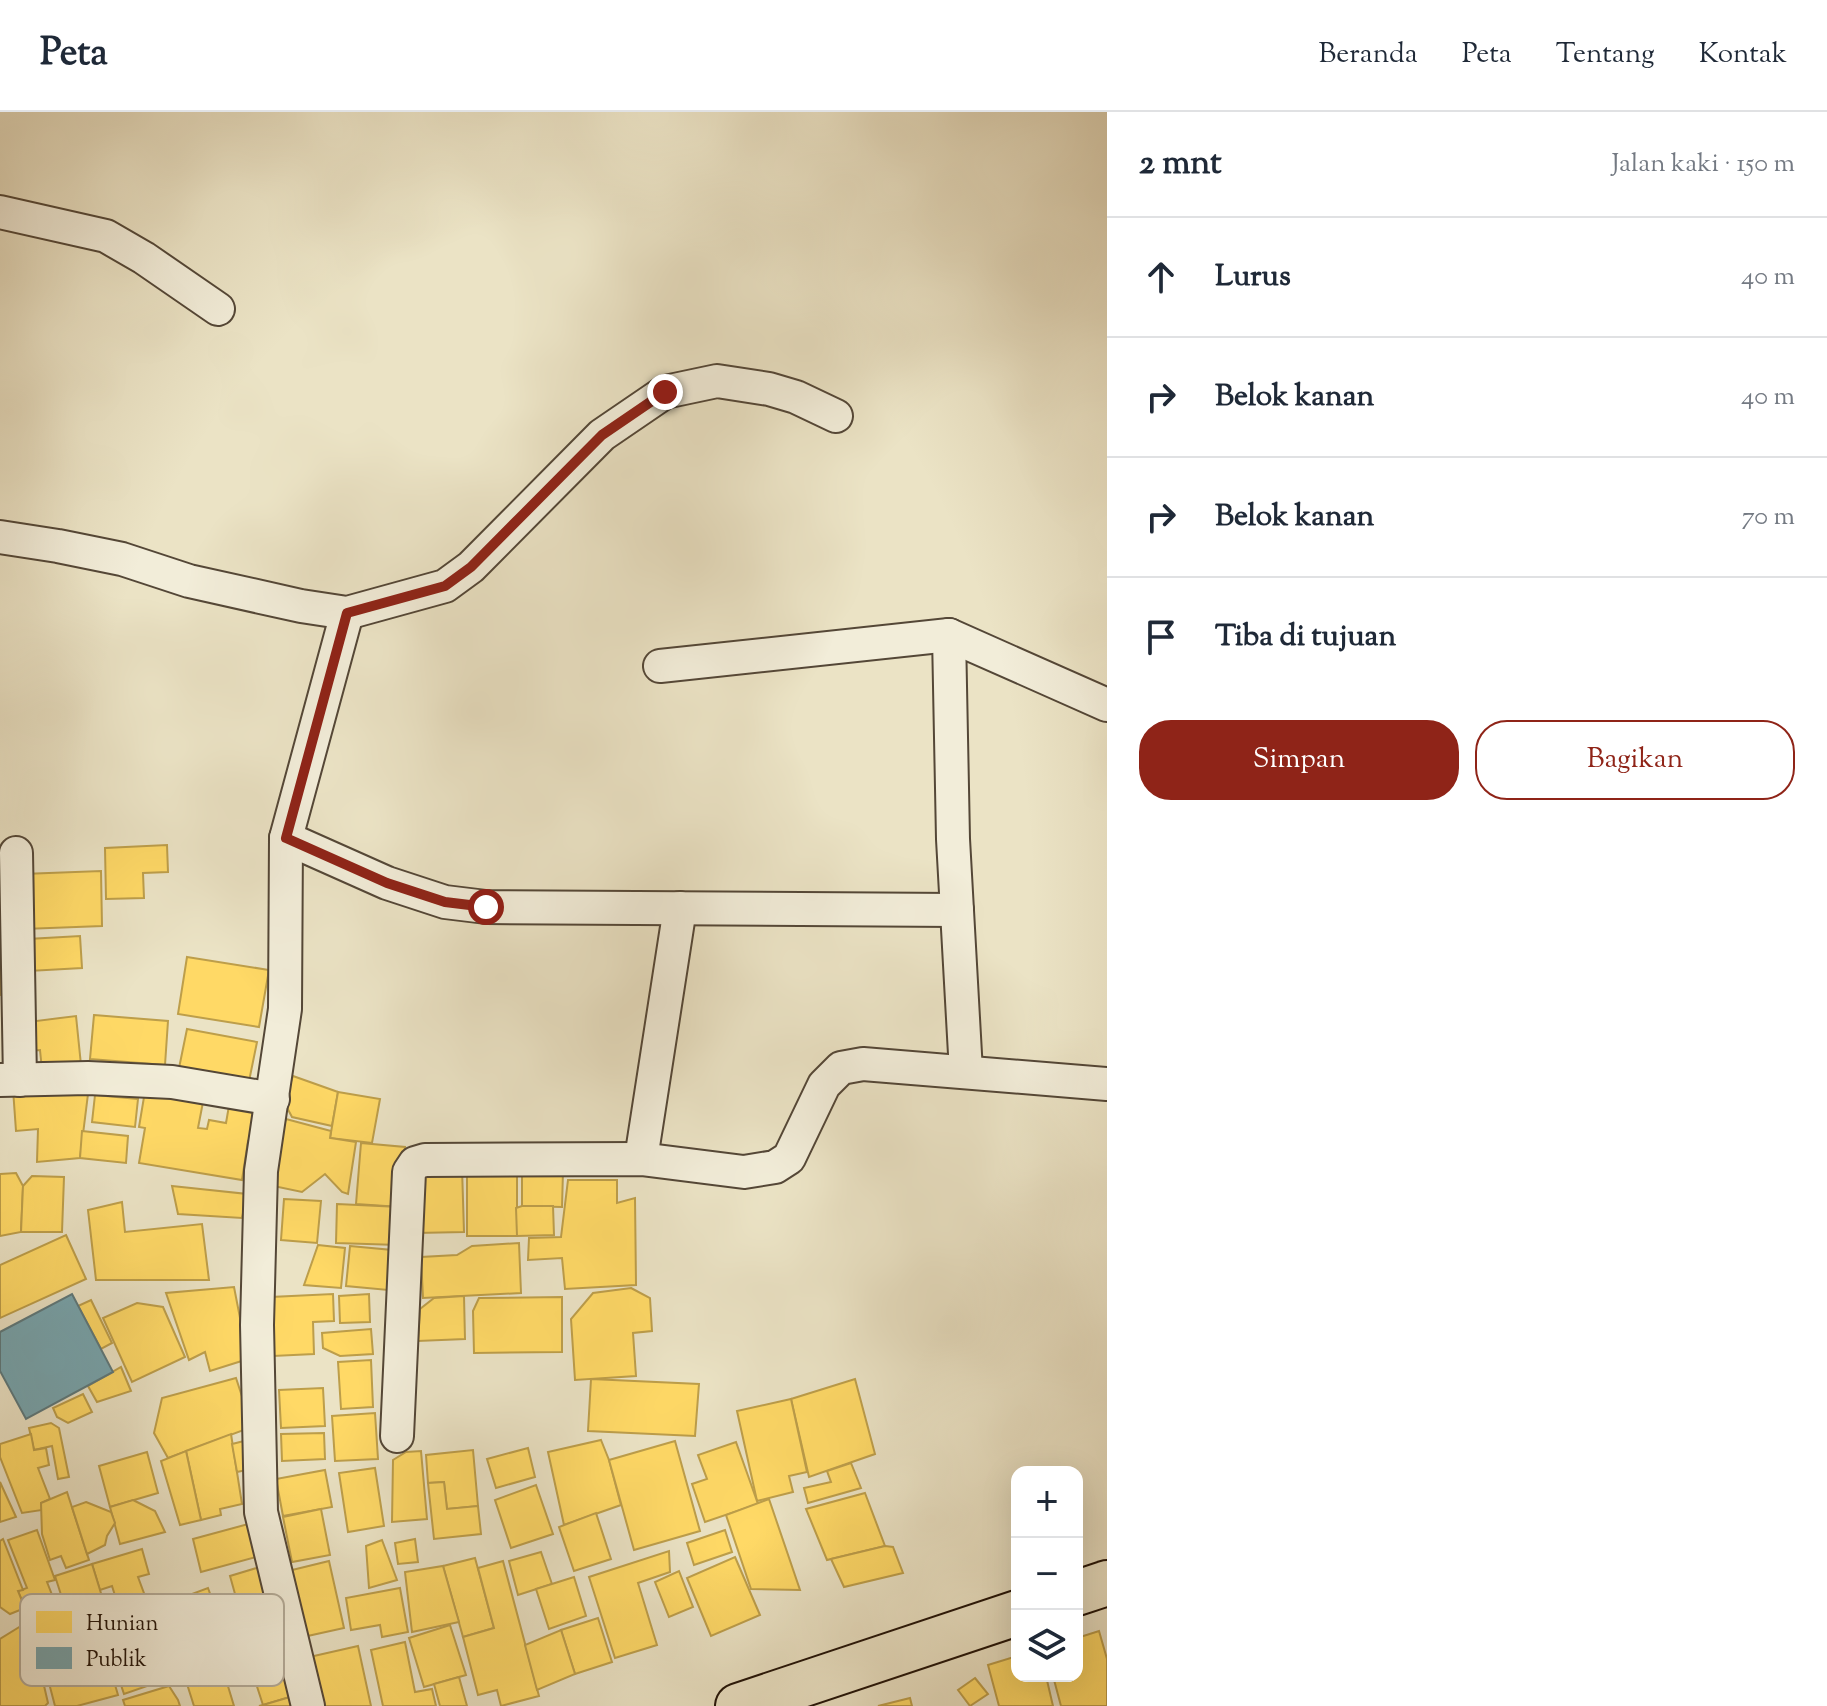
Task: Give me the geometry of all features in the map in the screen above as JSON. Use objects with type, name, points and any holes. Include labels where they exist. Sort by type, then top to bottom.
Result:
[{"type":"highway","points":[[1083,1591],[1107,1583]]},
{"type":"highway","points":[[738,1706],[1011,1615]]},
{"type":"street","points":[[0,212],[106,236],[218,309]]},
{"type":"street","points":[[0,537],[122,559],[189,581],[347,613],[445,586],[471,567],[602,435],[665,392],[717,381],[769,389],[796,397],[836,416]]},
{"type":"street","points":[[281,1594],[261,1512],[257,1325],[261,1171],[285,1009],[286,838],[347,613]]},
{"type":"street","points":[[660,666],[949,635],[1107,705]]},
{"type":"street","points":[[949,635],[953,839],[966,1072]]},
{"type":"street","points":[[286,838],[387,883],[445,902],[486,907],[957,910]]},
{"type":"street","points":[[16,853],[10,1080],[88,1078],[172,1082],[273,1099]]},
{"type":"street","points":[[641,1159],[680,908]]},
{"type":"street","points":[[397,1436],[409,1172],[415,1163],[425,1160],[641,1159],[744,1172],[775,1167],[789,1158],[824,1085],[841,1068],[863,1064],[1107,1084]]},
{"type":"street","points":[[284,1607],[308,1706]]},
{"type":"building: Hunian","points":[[167,845],[168,872],[143,873],[144,898],[106,899],[105,848]]},
{"type":"building: Hunian","points":[[101,871],[102,926],[24,929],[23,874]]},
{"type":"building: Hunian","points":[[2,931],[5,995],[0,995]]},
{"type":"building: Hunian","points":[[80,936],[82,968],[29,971],[28,939]]},
{"type":"building: Hunian","points":[[187,957],[269,970],[259,1027],[178,1014]]},
{"type":"building: Hunian","points":[[94,1015],[168,1021],[165,1065],[90,1059]]},
{"type":"building: Hunian","points":[[76,1016],[81,1065],[42,1070],[40,1050],[31,1051],[28,1022]]},
{"type":"building: Hunian","points":[[187,1029],[257,1042],[248,1086],[178,1073]]},
{"type":"building: Hunian","points":[[293,1076],[338,1092],[332,1126],[292,1117],[284,1102]]},
{"type":"building: Hunian","points":[[65,1086],[88,1094],[80,1158],[37,1162],[38,1129],[16,1131],[13,1089]]},
{"type":"building: Hunian","points":[[145,1091],[204,1097],[198,1128],[207,1129],[209,1120],[226,1123],[230,1100],[266,1106],[260,1143],[248,1141],[242,1180],[139,1163],[145,1128],[139,1127]]},
{"type":"building: Hunian","points":[[338,1092],[380,1099],[372,1143],[330,1138]]},
{"type":"building: Hunian","points":[[95,1095],[138,1099],[135,1127],[92,1122]]},
{"type":"building: Hunian","points":[[286,1119],[331,1131],[330,1138],[356,1142],[348,1194],[342,1192],[325,1174],[302,1192],[264,1184]]},
{"type":"building: Hunian","points":[[82,1131],[128,1136],[126,1163],[80,1158]]},
{"type":"building: Hunian","points":[[361,1143],[405,1147],[400,1207],[356,1204]]},
{"type":"building: Hunian","points":[[462,1168],[464,1232],[416,1233],[415,1169]]},
{"type":"building: Hunian","points":[[522,1170],[563,1171],[562,1207],[522,1206]]},
{"type":"building: Hunian","points":[[16,1173],[23,1186],[21,1232],[0,1236],[0,1174]]},
{"type":"building: Hunian","points":[[467,1173],[517,1173],[517,1236],[467,1236]]},
{"type":"building: Hunian","points":[[32,1176],[64,1177],[62,1232],[21,1232],[23,1186]]},
{"type":"building: Hunian","points":[[568,1180],[617,1180],[617,1203],[635,1198],[636,1285],[565,1289],[562,1258],[528,1260],[529,1238],[561,1237]]},
{"type":"building: Hunian","points":[[172,1186],[247,1194],[242,1218],[178,1214]]},
{"type":"building: Hunian","points":[[284,1199],[321,1201],[317,1243],[281,1240]]},
{"type":"building: Hunian","points":[[122,1202],[125,1232],[202,1224],[209,1280],[96,1280],[88,1210]]},
{"type":"building: Hunian","points":[[337,1204],[400,1207],[398,1245],[336,1243]]},
{"type":"building: Hunian","points":[[553,1206],[554,1235],[517,1236],[516,1208]]},
{"type":"building: Hunian","points":[[66,1235],[86,1279],[0,1318],[0,1265]]},
{"type":"building: Hunian","points":[[519,1243],[521,1293],[423,1298],[421,1257],[457,1255],[472,1246]]},
{"type":"building: Hunian","points":[[318,1245],[345,1248],[341,1288],[304,1285]]},
{"type":"building: Hunian","points":[[350,1246],[392,1250],[388,1290],[346,1286]]},
{"type":"building: Hunian","points":[[234,1287],[248,1359],[210,1371],[205,1352],[189,1360],[166,1293]]},
{"type":"building: Hunian","points":[[631,1288],[650,1298],[652,1331],[633,1333],[636,1376],[575,1380],[571,1319],[593,1293]]},
{"type":"building: Hunian","points":[[333,1294],[334,1321],[313,1322],[314,1354],[273,1356],[271,1297]]},
{"type":"building: Hunian","points":[[369,1294],[370,1322],[340,1323],[339,1296]]},
{"type":"building: Hunian","points":[[464,1296],[465,1339],[418,1341],[420,1309],[434,1298]]},
{"type":"building: Hunian","points":[[562,1297],[562,1352],[474,1353],[473,1311],[479,1298]]},
{"type":"building: Hunian","points":[[91,1300],[112,1343],[101,1349],[78,1306]]},
{"type":"building: Hunian","points":[[137,1303],[163,1307],[185,1357],[132,1382],[103,1318]]},
{"type":"building: Hunian","points":[[371,1329],[373,1354],[340,1356],[323,1348],[322,1333]]},
{"type":"building: Hunian","points":[[371,1360],[373,1407],[341,1409],[338,1362]]},
{"type":"building: Hunian","points":[[121,1367],[131,1391],[97,1402],[88,1386]]},
{"type":"building: Hunian","points":[[236,1378],[252,1427],[168,1458],[154,1433],[162,1398]]},
{"type":"building: Hunian","points":[[591,1379],[699,1384],[695,1436],[588,1431]]},
{"type":"building: Hunian","points":[[855,1379],[875,1454],[809,1477],[791,1399]]},
{"type":"building: Hunian","points":[[323,1388],[325,1426],[281,1428],[279,1390]]},
{"type":"building: Hunian","points":[[83,1394],[92,1412],[68,1423],[57,1417],[53,1408]]},
{"type":"building: Hunian","points":[[791,1399],[807,1472],[789,1476],[793,1492],[757,1501],[737,1411]]},
{"type":"building: Hunian","points":[[375,1413],[378,1459],[335,1461],[332,1416]]},
{"type":"building: Hunian","points":[[51,1423],[59,1428],[69,1477],[58,1479],[52,1446],[34,1450],[29,1428]]},
{"type":"building: Hunian","points":[[324,1433],[325,1459],[282,1461],[281,1434]]},
{"type":"building: Hunian","points":[[31,1434],[34,1450],[46,1448],[49,1465],[38,1468],[50,1499],[41,1503],[42,1510],[22,1513],[0,1457],[0,1444]]},
{"type":"building: Hunian","points":[[231,1434],[242,1504],[220,1509],[221,1515],[201,1520],[186,1451]]},
{"type":"building: Hunian","points":[[601,1440],[621,1505],[564,1525],[548,1452]]},
{"type":"building: Hunian","points":[[244,1441],[251,1469],[237,1472],[232,1444]]},
{"type":"building: Hunian","points":[[675,1441],[700,1531],[634,1550],[609,1460]]},
{"type":"building: Hunian","points":[[736,1442],[758,1504],[705,1522],[692,1484],[707,1479],[698,1455]]},
{"type":"building: Hunian","points":[[528,1448],[535,1477],[496,1488],[487,1459]]},
{"type":"building: Hunian","points":[[473,1450],[478,1506],[447,1509],[444,1482],[428,1483],[426,1455]]},
{"type":"building: Hunian","points":[[186,1451],[201,1520],[180,1525],[161,1461]]},
{"type":"building: Hunian","points":[[421,1451],[427,1519],[392,1522],[393,1460],[406,1452]]},
{"type":"building: Hunian","points":[[147,1452],[158,1493],[110,1507],[99,1466]]},
{"type":"building: Hunian","points":[[851,1463],[861,1488],[808,1503],[804,1488],[831,1482],[827,1471]]},
{"type":"building: Hunian","points":[[375,1468],[384,1526],[348,1532],[339,1473]]},
{"type":"building: Hunian","points":[[325,1470],[332,1507],[283,1516],[276,1479]]},
{"type":"building: Hunian","points":[[0,1482],[16,1517],[0,1522]]},
{"type":"building: Hunian","points":[[444,1482],[447,1509],[478,1506],[481,1534],[434,1539],[428,1483]]},
{"type":"building: Hunian","points":[[536,1485],[553,1534],[511,1548],[495,1500]]},
{"type":"building: Hunian","points":[[67,1492],[89,1560],[66,1568],[61,1556],[50,1560],[42,1534],[41,1503]]},
{"type":"building: Hunian","points":[[865,1493],[885,1546],[827,1560],[806,1509]]},
{"type":"building: Hunian","points":[[769,1499],[800,1590],[751,1589],[726,1515]]},
{"type":"building: Hunian","points":[[133,1500],[155,1511],[165,1532],[120,1544],[110,1507]]},
{"type":"building: Hunian","points":[[86,1502],[111,1512],[115,1523],[105,1545],[87,1554],[72,1507]]},
{"type":"building: Hunian","points":[[321,1509],[330,1555],[292,1562],[283,1517]]},
{"type":"building: Hunian","points":[[596,1513],[611,1559],[574,1571],[559,1527]]},
{"type":"building: Hunian","points":[[252,1523],[260,1556],[201,1572],[193,1539]]},
{"type":"building: Hunian","points":[[37,1530],[55,1580],[47,1582],[52,1594],[20,1596],[18,1591],[27,1588],[8,1540]]},
{"type":"building: Hunian","points":[[725,1530],[732,1552],[694,1565],[687,1543]]},
{"type":"building: Hunian","points":[[3,1539],[23,1590],[18,1591],[20,1610],[10,1614],[0,1607],[0,1541]]},
{"type":"building: Hunian","points":[[415,1539],[418,1562],[398,1564],[395,1543]]},
{"type":"building: Hunian","points":[[382,1540],[397,1580],[369,1588],[366,1546]]},
{"type":"building: Hunian","points":[[885,1546],[893,1547],[903,1573],[844,1587],[831,1559]]},
{"type":"building: Hunian","points":[[142,1549],[149,1574],[138,1577],[144,1594],[115,1594],[112,1586],[100,1590],[92,1564]]},
{"type":"building: Hunian","points":[[669,1551],[670,1572],[638,1583],[657,1645],[615,1658],[589,1577]]},
{"type":"building: Hunian","points":[[541,1552],[552,1584],[518,1595],[509,1561]]},
{"type":"building: Hunian","points":[[735,1557],[760,1615],[711,1636],[687,1578]]},
{"type":"building: Hunian","points":[[475,1558],[494,1628],[463,1637],[443,1566]]},
{"type":"building: Hunian","points":[[329,1561],[344,1628],[303,1637],[288,1571]]},
{"type":"building: Hunian","points":[[503,1561],[539,1696],[501,1706],[497,1690],[478,1695],[463,1637],[494,1628],[478,1568]]},
{"type":"building: Hunian","points":[[92,1564],[101,1594],[61,1594],[55,1576]]},
{"type":"building: Hunian","points":[[263,1566],[271,1594],[235,1594],[230,1576]]},
{"type":"building: Hunian","points":[[443,1566],[459,1622],[412,1632],[405,1572]]},
{"type":"building: Hunian","points":[[679,1571],[693,1607],[669,1617],[655,1582]]},
{"type":"building: Hunian","points":[[574,1577],[586,1616],[549,1629],[536,1589]]},
{"type":"building: Hunian","points":[[208,1588],[210,1594],[192,1594]]},
{"type":"building: Hunian","points":[[400,1588],[408,1632],[382,1637],[380,1625],[351,1630],[346,1598]]},
{"type":"building: Hunian","points":[[598,1618],[612,1662],[575,1674],[561,1630]]},
{"type":"building: Hunian","points":[[450,1625],[466,1675],[424,1687],[409,1638]]},
{"type":"building: Hunian","points":[[20,1627],[20,1686],[44,1686],[48,1703],[45,1706],[0,1706],[0,1639]]},
{"type":"building: Hunian","points":[[561,1630],[575,1674],[537,1690],[525,1645]]},
{"type":"building: Hunian","points":[[1099,1631],[1107,1659],[1107,1706],[1061,1706],[1055,1682],[1083,1682],[1083,1636]]},
{"type":"building: Hunian","points":[[405,1642],[415,1692],[432,1689],[436,1706],[383,1706],[371,1650]]},
{"type":"building: Hunian","points":[[358,1646],[371,1706],[316,1706],[305,1658]]},
{"type":"building: Hunian","points":[[1011,1658],[1011,1682],[1047,1682],[1053,1706],[999,1706],[988,1665]]},
{"type":"building: Hunian","points":[[459,1677],[467,1706],[440,1706],[434,1684]]},
{"type":"building: Hunian","points":[[284,1678],[290,1697],[263,1705],[257,1686],[284,1686]]},
{"type":"building: Hunian","points":[[975,1678],[988,1694],[970,1706],[958,1690]]},
{"type":"building: Hunian","points":[[50,1686],[115,1686],[118,1695],[77,1706],[55,1706]]},
{"type":"building: Hunian","points":[[121,1686],[147,1686],[124,1694]]},
{"type":"building: Hunian","points":[[169,1686],[180,1706],[125,1706],[123,1700]]},
{"type":"building: Hunian","points":[[188,1686],[228,1686],[234,1706],[194,1706]]},
{"type":"building: Hunian","points":[[290,1697],[293,1706],[259,1706],[263,1705]]},
{"type":"building: Hunian","points":[[910,1698],[912,1706],[878,1706]]},
{"type":"building: Publik","points":[[72,1294],[113,1372],[26,1419],[0,1371],[0,1332]]},
{"type":"route","points":[[486,907],[445,902],[387,883],[286,838],[347,613],[445,586],[471,567],[602,435],[665,392]]}]
